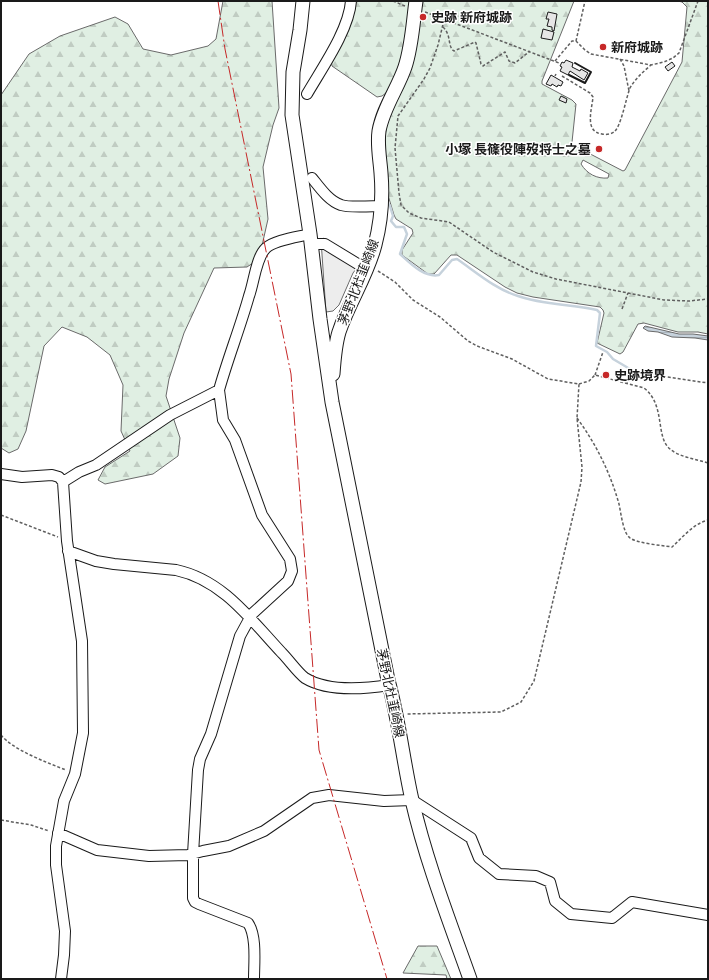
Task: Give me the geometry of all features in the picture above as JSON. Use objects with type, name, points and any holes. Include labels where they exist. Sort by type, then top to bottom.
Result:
[{"type":"main road","name":"茅野北杜韮崎線","points":[[303,1],[293,72],[292,115],[332,402],[389,684],[397,715],[412,800],[428,859],[470,979]]},
{"type":"main road","name":"茅野北杜韮崎線","points":[[332,402],[334,361],[338,333],[375,246],[382,206],[378,146],[380,128],[405,68],[415,5]]},
{"type":"street","points":[[308,94],[342,32],[349,16],[352,1]]},
{"type":"street","points":[[312,178],[334,202],[343,206],[382,206]]},
{"type":"street","points":[[254,979],[252,927],[248,923],[195,902],[192,898],[198,770],[200,759],[211,734],[240,636],[249,618],[288,581],[292,571],[290,559],[262,515],[235,440],[223,420],[219,390],[249,297],[259,259],[263,251],[271,244],[310,239],[325,244],[367,267]]},
{"type":"street","points":[[63,482],[79,472],[96,465],[170,415],[219,390]]},
{"type":"street","points":[[1,474],[22,477],[52,475],[59,477],[63,482],[68,546],[82,641],[83,733],[75,774],[64,801],[56,846],[56,865],[65,930],[62,979]]},
{"type":"street","points":[[68,546],[96,561],[185,572],[206,581],[228,595],[305,678],[329,687],[365,688],[389,684]]},
{"type":"street","points":[[58,833],[97,850],[164,856],[193,854],[229,846],[264,831],[312,798],[329,795],[384,801],[412,800],[471,838],[479,858],[499,874],[536,876],[550,882],[555,901],[571,914],[612,918],[632,902],[708,915]]},
{"type":"path","points":[[576,41],[585,1]]},
{"type":"path","points":[[576,41],[591,54],[651,65],[664,62],[673,58],[679,53],[698,1]]},
{"type":"path","points":[[415,5],[444,20],[559,63]]},
{"type":"path","points":[[444,20],[438,45],[427,74],[398,116],[396,148],[401,205],[409,213],[420,218],[437,219],[449,222],[493,252],[532,272],[556,280],[664,300],[689,301],[708,299]]},
{"type":"path","points":[[443,27],[449,34],[452,50],[454,51],[476,42],[481,64],[483,66],[505,52],[509,61],[515,63],[530,52]]},
{"type":"path","points":[[555,61],[572,41],[576,41]]},
{"type":"path","points":[[620,59],[624,66],[629,92]]},
{"type":"path","points":[[562,76],[590,93],[594,98],[590,121],[592,128],[600,134],[608,134],[614,132],[618,126],[629,92],[639,76],[651,65]]},
{"type":"path","points":[[367,267],[395,282],[413,300],[440,317],[468,341],[477,346],[512,359],[548,379],[579,384],[589,381],[595,375],[603,352]]},
{"type":"path","points":[[622,309],[628,293]]},
{"type":"path","points":[[623,384],[638,376],[647,374],[708,383]]},
{"type":"path","points":[[595,375],[623,384],[644,388],[653,396],[655,400],[664,441],[669,448],[675,453],[708,463]]},
{"type":"path","points":[[397,715],[417,713],[502,712],[521,702],[534,681],[581,482],[582,467],[577,418],[579,384]]},
{"type":"path","points":[[577,418],[590,436],[608,470],[628,537],[639,542],[672,547],[697,524],[708,520]]},
{"type":"path","points":[[1,516],[68,546]]},
{"type":"path","points":[[1,735],[13,745],[37,758],[75,774]]},
{"type":"path","points":[[1,820],[31,825],[58,833]]},
{"type":"green space","points":[[223,1],[272,1],[279,108],[273,125],[263,167],[268,219],[259,259],[247,267],[214,268],[184,333],[169,379],[166,396],[180,438],[178,456],[153,474],[105,484],[98,480],[105,467],[130,451],[121,431],[123,385],[110,355],[87,337],[62,327],[44,346],[26,431],[18,449],[9,453],[1,448],[1,95],[29,54],[60,36],[115,17],[128,24],[143,49],[171,55],[208,46],[216,39]]},
{"type":"green space","points":[[355,1],[411,1],[402,56],[396,76],[386,93],[382,96],[377,97],[332,66],[331,58]]},
{"type":"green space","points":[[421,1],[574,1],[542,84],[572,100],[576,104],[572,142],[573,145],[623,171],[625,170],[682,62],[687,7],[682,2],[678,1],[708,1],[708,334],[698,332],[678,332],[644,323],[638,324],[623,352],[620,354],[597,343],[604,313],[600,307],[533,297],[517,293],[505,287],[457,255],[451,255],[434,274],[428,274],[402,255],[402,250],[413,233],[412,229],[396,219],[387,192],[384,151],[386,128]],"holes":[[[583,160],[609,174],[608,178],[596,177],[586,171],[581,164]]]},
{"type":"green space","points":[[418,946],[437,946],[451,979],[447,979],[446,975],[403,973]]},
{"type":"shaded area","points":[[323,238],[360,268],[356,269],[353,273],[339,305],[333,311],[326,312],[321,240]]},
{"type":"shaded area","points":[[645,326],[679,334],[708,336],[708,340],[672,337],[658,332],[648,331],[643,328]]},
{"type":"building","points":[[548,12],[557,14],[554,31],[552,30],[552,27],[547,26],[549,19],[546,19]]},
{"type":"building","points":[[543,29],[554,32],[552,40],[541,38]]},
{"type":"building","points":[[566,60],[573,63],[572,67],[580,71],[581,69],[588,73],[584,80],[570,71],[568,75],[560,71],[562,62],[564,63]]},
{"type":"building","points":[[672,62],[675,66],[668,71],[665,67]]},
{"type":"building","points":[[551,75],[563,82],[561,86],[558,85],[557,87],[552,84],[551,86],[546,84]]},
{"type":"building","points":[[561,96],[567,99],[566,103],[559,100]]},
{"type":"waterway","points":[[388,203],[393,216],[391,221],[396,227],[404,227],[407,234],[400,254],[418,269],[428,274],[439,275],[452,260],[457,259],[486,280],[510,293],[547,303],[597,310],[600,313],[596,346],[607,352],[613,359],[635,372]]},
{"type":"fence","points":[[582,143],[581,144],[583,145],[583,143]]},
{"type":"wall","points":[[569,75],[585,83],[591,72],[575,63]]},
{"type":"power","points":[[218,1],[225,49],[291,374],[319,750],[387,979]]},
{"type":"place","name":"史跡 新府城跡","points":[[423,17]]},
{"type":"place","name":"新府城跡","points":[[603,47]]},
{"type":"place","name":"小塚 長篠役陣歿将士之墓","points":[[599,149]]},
{"type":"place","name":"史跡境界","points":[[606,375]]}]
